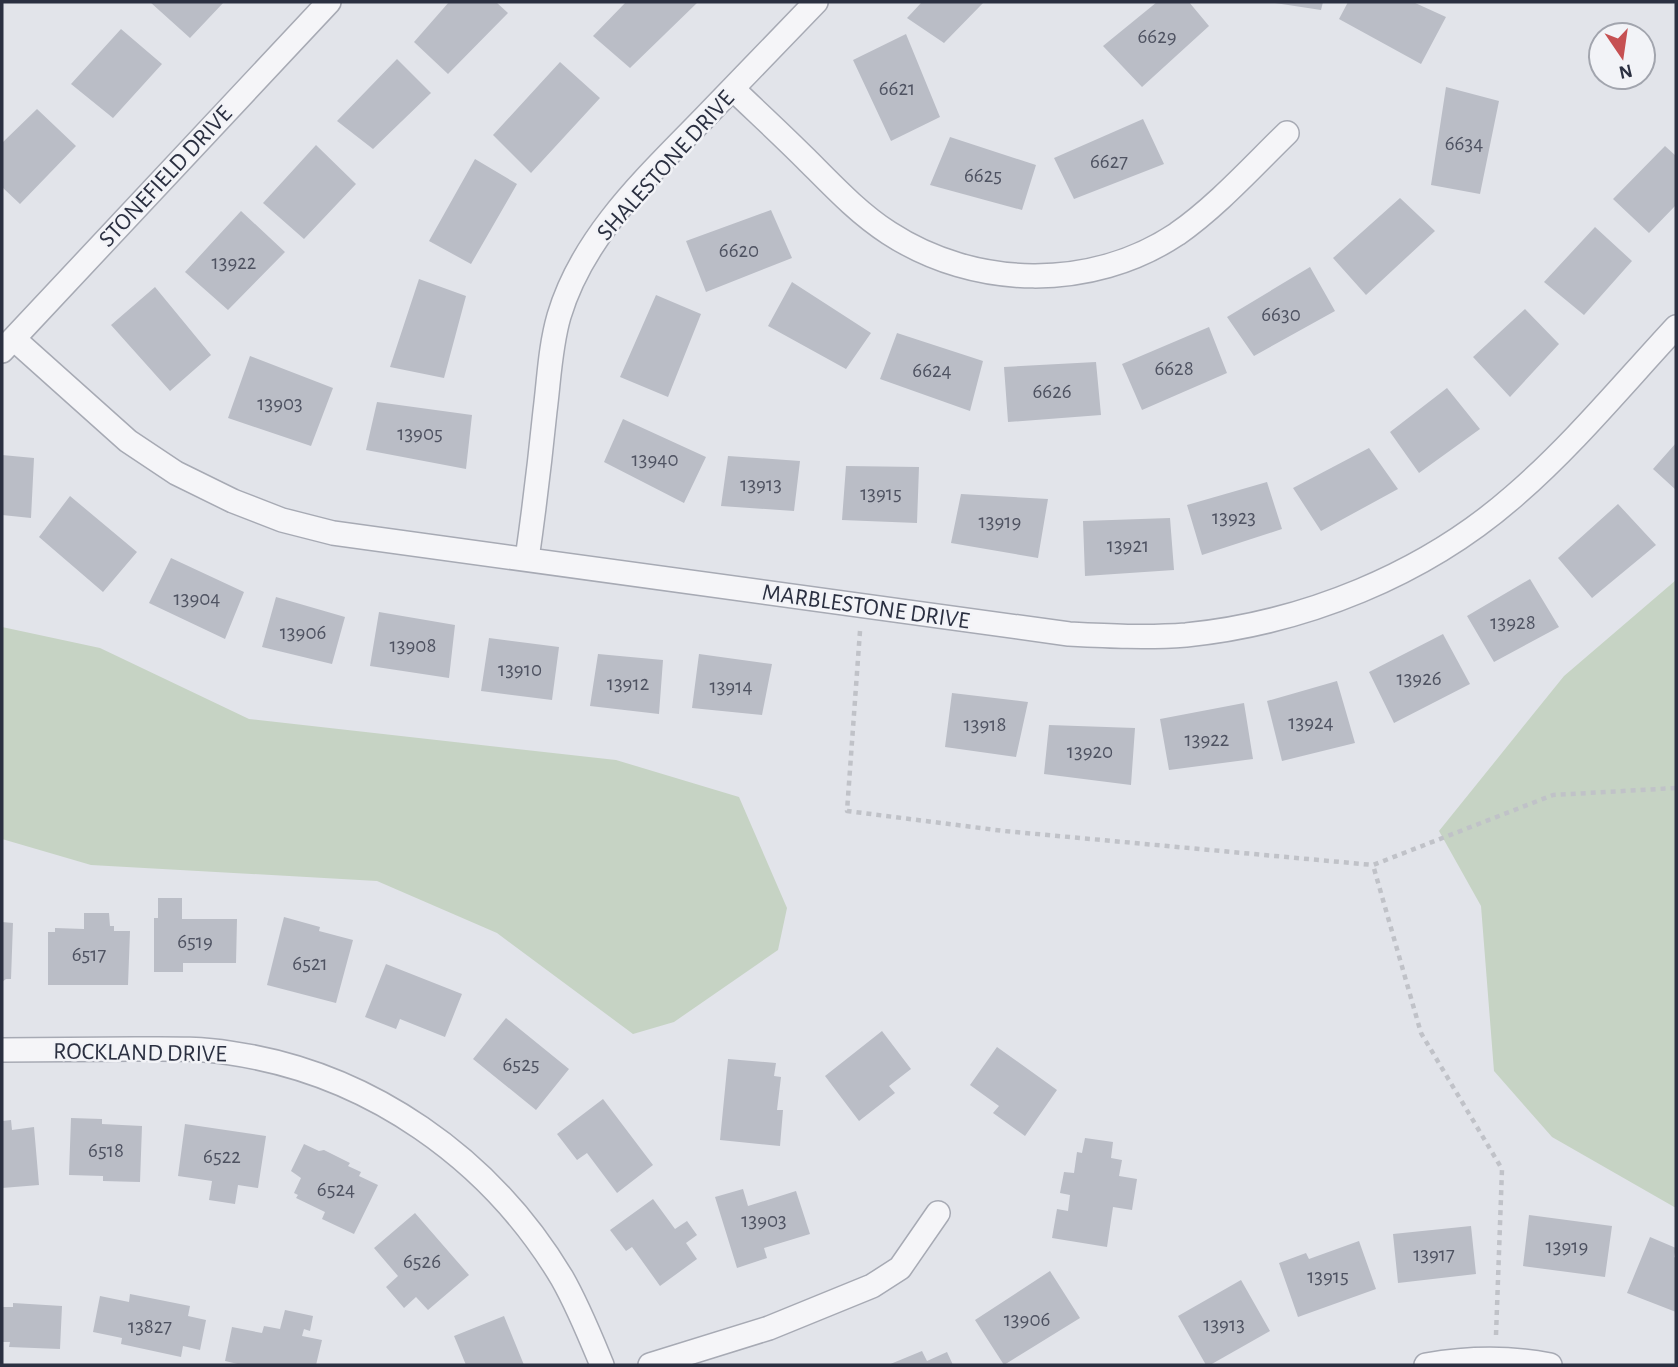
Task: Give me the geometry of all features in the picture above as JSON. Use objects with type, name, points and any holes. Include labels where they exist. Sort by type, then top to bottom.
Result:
[{"type":"street","name":"STONEFIELD DRIVE","points":[[8,345],[329,2]]},
{"type":"street","name":"SHALESTONE DRIVE","points":[[527,559],[552,347],[559,316],[572,282],[610,219],[816,2]]},
{"type":"street","points":[[733,89],[850,202],[888,233],[949,262],[985,272],[1017,276],[1091,270],[1125,260],[1159,244],[1200,216],[1287,133]]},
{"type":"street","name":"MARBLESTONE DRIVE","points":[[8,345],[128,441],[176,473],[233,501],[282,520],[333,533],[1069,634],[1127,637],[1185,635],[1279,618],[1325,604],[1378,583],[1425,559],[1513,498],[1549,465],[1676,327]]},
{"type":"street","name":"ROCKLAND DRIVE","points":[[2,1050],[192,1049],[229,1052],[325,1076],[373,1097],[418,1124],[450,1148],[498,1193],[562,1277],[602,1365]]},
{"type":"street","points":[[650,1365],[768,1328],[872,1286],[900,1268],[938,1213]]},
{"type":"street","points":[[1426,1365],[1495,1360],[1550,1365]]},
{"type":"path","points":[[862,606],[847,811],[1017,832],[1373,865],[1553,795],[1676,788]]},
{"type":"path","points":[[1373,865],[1421,1033],[1502,1169],[1495,1360]]},
{"type":"green space","points":[[1676,580],[1676,1208],[1552,1137],[1494,1071],[1481,906],[1439,831],[1564,676]]},
{"type":"green space","points":[[2,627],[100,648],[249,719],[616,760],[739,797],[787,908],[778,950],[674,1022],[633,1034],[497,933],[377,881],[91,865],[2,839]]},
{"type":"building","points":[[150,2],[224,2],[190,38]]},
{"type":"building","points":[[449,2],[496,2],[508,13],[448,74],[414,42]]},
{"type":"building","points":[[626,2],[698,2],[630,68],[593,36]]},
{"type":"building","points":[[922,2],[984,2],[944,43],[907,18]]},
{"type":"building","points":[[1157,2],[1189,2],[1209,26],[1142,87],[1103,46]]},
{"type":"building","points":[[1269,2],[1323,2],[1321,10]]},
{"type":"building","points":[[1348,2],[1413,2],[1446,17],[1421,64],[1339,19]]},
{"type":"building","points":[[121,29],[162,64],[113,118],[71,84]]},
{"type":"building","points":[[906,34],[940,117],[891,141],[853,60]]},
{"type":"building","points":[[397,59],[431,93],[373,149],[337,121]]},
{"type":"building","points":[[560,62],[600,98],[531,173],[493,135]]},
{"type":"building","points":[[1446,87],[1499,101],[1480,194],[1431,185]]},
{"type":"building","points":[[37,109],[76,146],[20,204],[2,187],[2,143]]},
{"type":"building","points":[[1143,119],[1164,164],[1074,199],[1054,158]]},
{"type":"building","points":[[950,137],[1036,165],[1022,210],[930,185]]},
{"type":"building","points":[[316,145],[356,184],[304,239],[263,203]]},
{"type":"building","points":[[1665,146],[1676,156],[1676,205],[1649,233],[1613,199]]},
{"type":"building","points":[[475,159],[517,184],[471,264],[429,241]]},
{"type":"building","points":[[1400,198],[1435,231],[1366,295],[1333,258]]},
{"type":"building","points":[[771,210],[792,258],[706,292],[686,241]]},
{"type":"building","points":[[241,211],[285,252],[228,310],[185,272]]},
{"type":"building","points":[[1595,227],[1632,261],[1584,315],[1544,282]]},
{"type":"building","points":[[1310,267],[1335,311],[1254,356],[1227,317]]},
{"type":"building","points":[[419,279],[466,296],[444,378],[390,367]]},
{"type":"building","points":[[792,282],[871,333],[846,369],[768,326]]},
{"type":"building","points":[[155,287],[211,355],[170,391],[111,325]]},
{"type":"building","points":[[656,295],[701,314],[668,397],[620,377]]},
{"type":"building","points":[[1525,309],[1559,344],[1510,397],[1473,357]]},
{"type":"building","points":[[1209,327],[1227,373],[1142,410],[1122,364]]},
{"type":"building","points":[[897,333],[983,361],[970,411],[880,379]]},
{"type":"building","points":[[250,356],[333,388],[311,446],[228,418]]},
{"type":"building","points":[[1096,362],[1101,415],[1008,422],[1004,367]]},
{"type":"building","points":[[1447,388],[1480,429],[1419,473],[1390,432]]},
{"type":"building","points":[[377,402],[472,415],[466,469],[366,450]]},
{"type":"building","points":[[623,419],[706,457],[684,503],[604,462]]},
{"type":"building","points":[[1676,443],[1676,490],[1653,469]]},
{"type":"building","points":[[1369,448],[1398,489],[1321,531],[1293,488]]},
{"type":"building","points":[[2,455],[34,458],[31,518],[2,515]]},
{"type":"building","points":[[728,456],[800,461],[794,511],[721,506]]},
{"type":"building","points":[[846,466],[919,467],[917,523],[842,520]]},
{"type":"building","points":[[1267,482],[1282,529],[1202,555],[1187,505]]},
{"type":"building","points":[[961,494],[1048,499],[1038,558],[951,543]]},
{"type":"building","points":[[70,496],[137,552],[103,592],[39,537]]},
{"type":"building","points":[[1618,504],[1656,545],[1592,598],[1558,558]]},
{"type":"building","points":[[1170,518],[1174,570],[1085,576],[1083,521]]},
{"type":"building","points":[[171,558],[244,592],[225,639],[149,603]]},
{"type":"building","points":[[1530,579],[1559,627],[1494,662],[1467,616]]},
{"type":"building","points":[[276,597],[345,617],[332,664],[262,647]]},
{"type":"building","points":[[379,612],[455,625],[449,678],[370,666]]},
{"type":"building","points":[[1443,634],[1470,684],[1394,723],[1369,672]]},
{"type":"building","points":[[489,638],[559,647],[552,700],[481,691]]},
{"type":"building","points":[[598,654],[663,660],[659,714],[590,706]]},
{"type":"building","points":[[699,654],[772,664],[762,715],[692,708]]},
{"type":"building","points":[[1337,681],[1355,743],[1282,761],[1267,701]]},
{"type":"building","points":[[952,693],[1028,702],[1016,757],[945,747]]},
{"type":"building","points":[[1244,703],[1253,759],[1169,770],[1160,719]]},
{"type":"building","points":[[1049,725],[1135,728],[1131,785],[1044,774]]},
{"type":"building","points":[[158,898],[182,898],[182,919],[237,919],[236,963],[183,963],[183,972],[154,972],[154,918],[158,918]]},
{"type":"building","points":[[84,913],[109,913],[110,926],[114,926],[114,931],[130,931],[128,985],[48,985],[48,932],[55,932],[55,928],[84,929]]},
{"type":"building","points":[[284,917],[320,927],[319,931],[353,940],[336,1003],[267,985]]},
{"type":"building","points":[[2,922],[13,923],[11,979],[2,982]]},
{"type":"building","points":[[386,964],[462,994],[445,1037],[400,1019],[396,1029],[365,1017]]},
{"type":"building","points":[[506,1018],[569,1069],[536,1110],[473,1059]]},
{"type":"building","points":[[882,1031],[911,1069],[889,1086],[895,1093],[859,1121],[825,1076]]},
{"type":"building","points":[[997,1047],[1057,1090],[1025,1136],[993,1113],[999,1106],[970,1085]]},
{"type":"building","points":[[728,1059],[776,1063],[774,1076],[781,1077],[777,1110],[783,1110],[780,1146],[720,1140]]},
{"type":"building","points":[[603,1099],[653,1165],[617,1193],[587,1153],[577,1160],[557,1134]]},
{"type":"building","points":[[71,1118],[102,1119],[102,1124],[142,1126],[140,1182],[103,1181],[103,1176],[69,1175]]},
{"type":"building","points":[[11,1120],[12,1130],[34,1127],[39,1185],[2,1188],[2,1121]]},
{"type":"building","points":[[185,1124],[266,1136],[258,1188],[238,1185],[235,1204],[209,1200],[212,1181],[178,1176]]},
{"type":"building","points":[[1085,1138],[1113,1142],[1111,1158],[1122,1160],[1119,1176],[1137,1179],[1132,1210],[1113,1207],[1107,1247],[1052,1238],[1057,1209],[1068,1211],[1070,1195],[1060,1193],[1064,1172],[1074,1173],[1077,1152],[1082,1153]]},
{"type":"building","points":[[304,1144],[350,1163],[348,1166],[361,1172],[359,1176],[378,1185],[354,1234],[322,1219],[325,1212],[296,1198],[298,1195],[294,1193],[301,1178],[291,1171]]},
{"type":"building","points":[[743,1189],[748,1206],[796,1191],[810,1234],[764,1248],[767,1258],[737,1268],[715,1197]]},
{"type":"building","points":[[653,1199],[675,1229],[687,1221],[697,1235],[686,1243],[697,1259],[660,1286],[632,1247],[626,1251],[610,1230]]},
{"type":"building","points":[[415,1213],[469,1275],[428,1310],[416,1297],[404,1308],[386,1287],[398,1276],[374,1248]]},
{"type":"building","points":[[1529,1215],[1612,1226],[1605,1277],[1523,1266]]},
{"type":"building","points":[[1471,1226],[1476,1274],[1398,1283],[1393,1234]]},
{"type":"building","points":[[1650,1237],[1676,1248],[1676,1312],[1627,1293]]},
{"type":"building","points":[[1359,1241],[1376,1289],[1298,1317],[1279,1263],[1306,1253],[1309,1259]]},
{"type":"building","points":[[1050,1271],[1080,1318],[1004,1365],[975,1320]]},
{"type":"building","points":[[1241,1280],[1270,1331],[1206,1365],[1178,1316]]},
{"type":"building","points":[[130,1294],[190,1306],[188,1316],[206,1320],[200,1350],[183,1346],[181,1357],[121,1344],[122,1338],[93,1332],[100,1296],[129,1302]]},
{"type":"building","points":[[13,1303],[62,1306],[60,1349],[9,1347],[10,1342],[2,1342],[2,1307],[13,1307]]},
{"type":"building","points":[[285,1310],[313,1316],[310,1331],[304,1329],[302,1336],[322,1340],[316,1365],[242,1365],[225,1361],[232,1327],[262,1333],[264,1326],[280,1329]]},
{"type":"building","points":[[504,1316],[524,1365],[466,1365],[454,1336]]},
{"type":"building","points":[[922,1351],[927,1361],[947,1352],[953,1365],[888,1365]]}]
